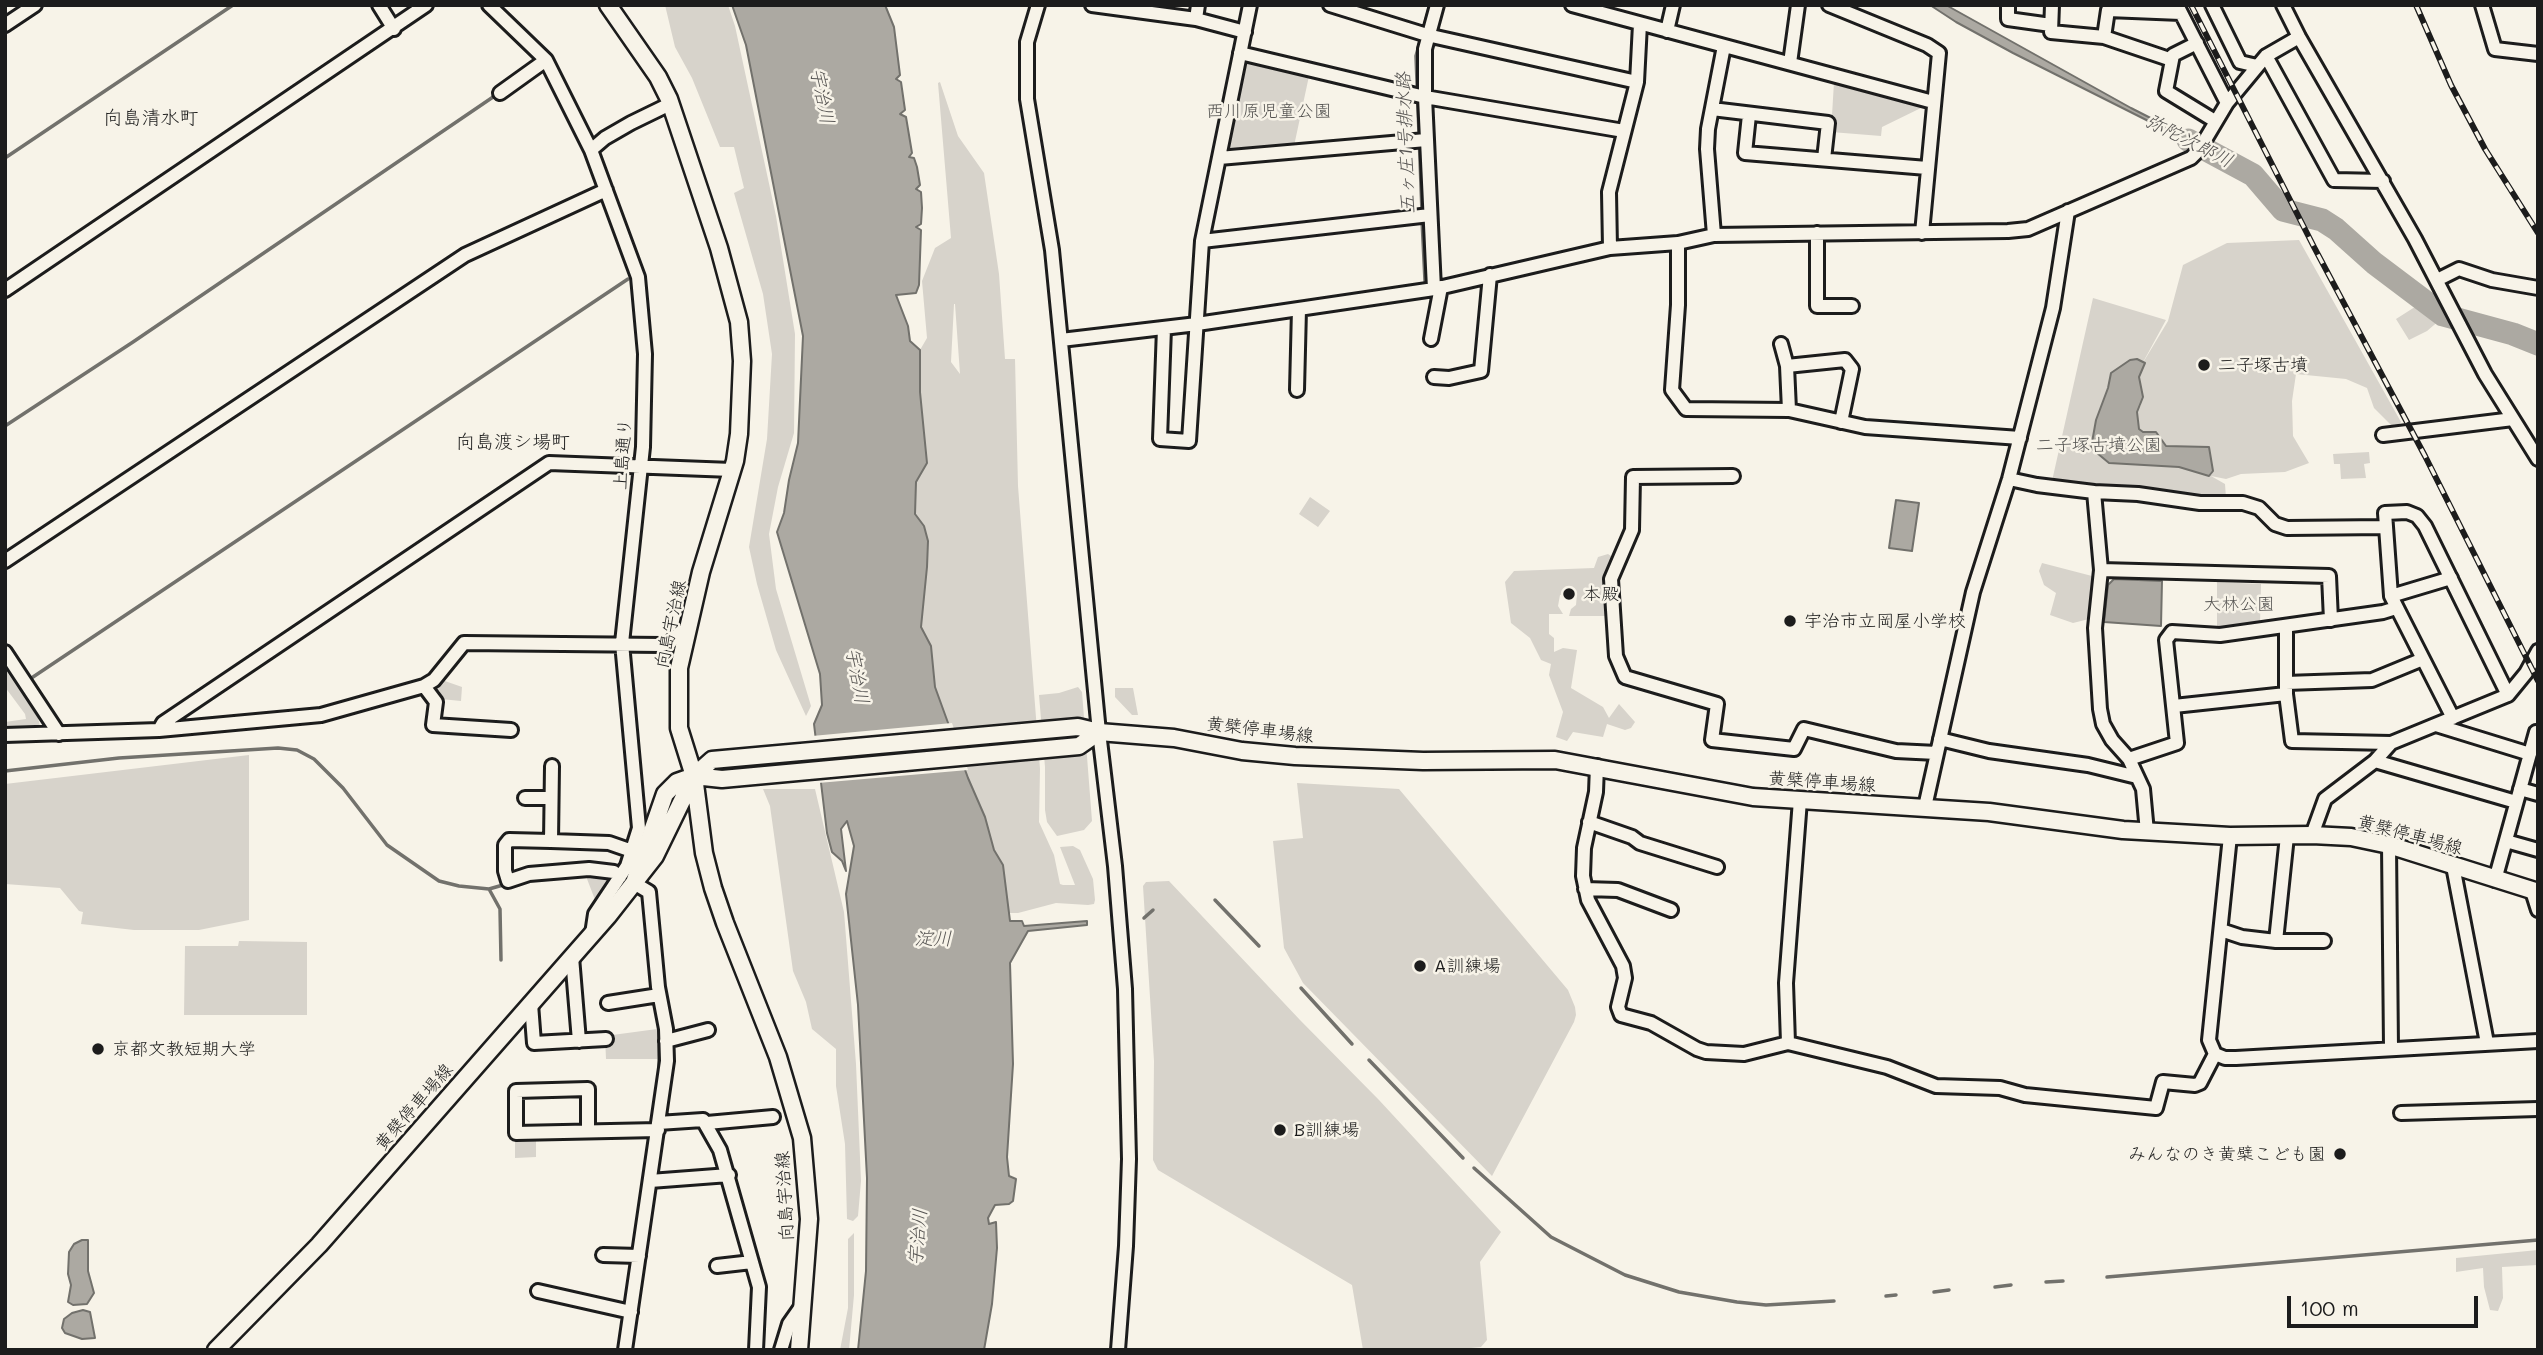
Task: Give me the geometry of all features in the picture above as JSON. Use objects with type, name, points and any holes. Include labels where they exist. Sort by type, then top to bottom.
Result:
[{"type":"main road","name":"向島宇治線","points":[[608,5],[658,77],[670,104],[719,248],[739,322],[742,401],[739,434],[732,470],[701,572],[679,668],[679,728],[694,776],[704,853],[721,911],[778,1057],[802,1138],[808,1219],[799,1350]]},
{"type":"main road","points":[[694,776],[714,779],[1079,746],[1083,735],[1099,732]]},
{"type":"main road","name":"黄檗停車場線","points":[[1099,732],[1165,736],[1241,751],[1295,756],[1423,761],[1547,759],[1597,766],[1721,792],[1989,812],[2147,832],[2351,837],[2389,845],[2535,892]]},
{"type":"main road","name":"黄檗停車場線","points":[[627,880],[655,856],[694,776],[712,760],[1083,735]]},
{"type":"main road","name":"黄檗停車場線","points":[[216,1350],[319,1245],[592,934],[627,880],[665,794],[677,782],[694,776]]},
{"type":"main road","points":[[670,823],[684,820],[699,826]]},
{"type":"street","points":[[5,25],[35,5]]},
{"type":"street","points":[[379,5],[394,29]]},
{"type":"street","points":[[5,290],[426,5]]},
{"type":"street","name":"上島通り","points":[[489,5],[546,60],[591,150],[638,277],[645,354],[641,467],[622,643],[639,828],[627,866],[627,880]]},
{"type":"street","points":[[1038,5],[1027,42],[1027,99],[1050,236],[1099,732],[1115,866],[1125,989],[1129,1159],[1118,1350]]},
{"type":"street","points":[[1092,5],[1196,19],[1245,32]]},
{"type":"street","points":[[1196,19],[1198,5]]},
{"type":"street","points":[[1164,328],[1160,439],[1189,441],[1202,242],[1250,5]]},
{"type":"street","points":[[1330,5],[1423,34],[1637,82]]},
{"type":"street","points":[[1431,339],[1438,288],[1424,215],[1420,96],[1423,34],[1437,5]]},
{"type":"street","points":[[1572,5],[1609,10],[1640,24],[1933,102]]},
{"type":"street","points":[[1667,31],[1673,5]]},
{"type":"street","points":[[1790,63],[1798,5]]},
{"type":"street","points":[[1829,5],[1927,45],[1939,53],[1922,233]]},
{"type":"street","points":[[2008,5],[2008,19],[2051,25]]},
{"type":"street","points":[[2052,5],[2051,32],[2104,37],[2172,60]]},
{"type":"street","points":[[2212,5],[2240,62],[2257,66]]},
{"type":"street","points":[[2283,5],[2453,309],[2484,374],[2538,459]]},
{"type":"street","points":[[2482,5],[2495,49],[2538,54]]},
{"type":"street","points":[[2104,37],[2108,10],[2179,9],[2227,103]]},
{"type":"street","points":[[1610,248],[1609,192],[1637,82],[1640,24]]},
{"type":"street","points":[[1061,340],[1197,324],[1438,288],[1610,248],[1678,243],[1714,235],[2028,229],[2191,158],[2202,146],[2227,103],[2266,55],[2299,37]]},
{"type":"street","points":[[2197,43],[2174,55],[2166,91],[2215,121]]},
{"type":"street","points":[[1714,235],[1706,149],[1724,46]]},
{"type":"street","points":[[1240,53],[1420,96],[1624,131]]},
{"type":"street","points":[[2266,55],[2334,180],[2383,181]]},
{"type":"street","points":[[500,93],[546,60]]},
{"type":"street","points":[[591,150],[605,138],[670,104]]},
{"type":"street","points":[[1712,109],[1828,122],[1824,159]]},
{"type":"street","points":[[1749,115],[1745,153],[1927,167]]},
{"type":"street","points":[[1219,158],[1422,140]]},
{"type":"street","points":[[5,561],[464,255],[606,190]]},
{"type":"street","points":[[1925,807],[1973,592],[2009,479],[2053,308],[2068,211]]},
{"type":"street","points":[[1202,242],[1424,215]]},
{"type":"street","points":[[1817,233],[1817,306],[1852,306]]},
{"type":"street","points":[[1678,243],[1678,305],[1672,390],[1686,409],[1789,410],[1888,430],[2020,438]]},
{"type":"street","points":[[2437,280],[2459,269],[2538,288]]},
{"type":"street","points":[[1434,377],[1449,378],[1481,371],[1490,275]]},
{"type":"street","points":[[1297,390],[1299,309]]},
{"type":"street","points":[[1781,344],[1787,366],[1789,410]]},
{"type":"street","points":[[1787,366],[1845,360],[1852,369],[1841,422]]},
{"type":"street","points":[[2383,435],[2513,419]]},
{"type":"street","points":[[159,730],[163,723],[549,463],[732,470]]},
{"type":"street","points":[[1733,476],[1633,477],[1632,530],[1611,579],[1616,656],[1625,677],[1717,704],[1712,740],[1794,749],[1804,729],[1896,751],[1937,752]]},
{"type":"street","points":[[2009,479],[2038,485],[2200,503],[2252,504],[2275,524],[2287,528],[2386,527]]},
{"type":"street","points":[[2094,492],[2101,570],[2095,628],[2103,724],[2112,740],[2129,759],[2143,789],[2147,832]]},
{"type":"street","points":[[2453,718],[2394,602],[2385,513],[2407,512],[2417,516],[2425,526],[2508,695]]},
{"type":"street","points":[[2101,570],[2329,576],[2331,620]]},
{"type":"street","points":[[2129,759],[2177,743],[2166,640],[2172,632],[2220,635],[2383,612],[2394,602],[2451,578]]},
{"type":"street","points":[[2286,627],[2286,689],[2292,741],[2390,743],[2508,695],[2526,673],[2538,651]]},
{"type":"street","points":[[5,736],[159,730],[321,715],[425,686],[434,680],[464,643],[666,644],[680,632],[687,633]]},
{"type":"street","points":[[5,652],[59,734]]},
{"type":"street","points":[[2174,706],[2286,689],[2372,680],[2423,659]]},
{"type":"street","points":[[425,686],[436,702],[433,725],[511,730]]},
{"type":"street","points":[[2436,726],[2530,754]]},
{"type":"street","points":[[2495,880],[2536,732]]},
{"type":"street","points":[[1940,739],[1989,751],[2088,765],[2137,777]]},
{"type":"street","points":[[2312,835],[2325,799],[2375,761],[2390,743]]},
{"type":"street","points":[[2375,761],[2516,802]]},
{"type":"street","points":[[551,841],[552,766]]},
{"type":"street","points":[[1597,766],[1596,792],[1584,848],[1585,889],[1623,967],[1625,978],[1618,1007],[1621,1015],[1651,1023],[1706,1052],[1744,1054],[1788,1043],[1887,1067],[1936,1086],[2000,1088],[2025,1095],[2156,1108],[2163,1082],[2195,1085],[2200,1083],[2215,1054]]},
{"type":"street","points":[[2520,789],[2538,794]]},
{"type":"street","points":[[525,798],[551,798]]},
{"type":"street","points":[[1788,1043],[1786,983],[1800,800]]},
{"type":"street","points":[[1589,822],[1632,837],[1640,843],[1717,867]]},
{"type":"street","points":[[2230,836],[2209,1040],[2215,1054],[2236,1058],[2538,1041]]},
{"type":"street","points":[[2276,941],[2287,836]]},
{"type":"street","points":[[625,1350],[626,1311],[634,1256],[650,1181],[654,1128],[667,1061],[666,1041],[655,996],[649,892],[614,872],[589,869],[529,874],[508,881],[505,871],[505,845],[509,841],[609,843],[632,851]]},
{"type":"street","points":[[2506,841],[2538,850]]},
{"type":"street","points":[[2389,845],[2391,1048]]},
{"type":"street","points":[[2453,866],[2487,1043]]},
{"type":"street","points":[[1585,889],[1618,890],[1671,910]]},
{"type":"street","points":[[2535,892],[2538,910]]},
{"type":"street","points":[[2221,930],[2242,937],[2276,941],[2324,941]]},
{"type":"street","points":[[572,957],[579,1041]]},
{"type":"street","points":[[608,1003],[655,996]]},
{"type":"street","points":[[531,1004],[534,1043],[606,1039]]},
{"type":"street","points":[[666,1041],[708,1030]]},
{"type":"street","points":[[588,1131],[588,1089],[516,1091],[516,1133],[588,1131],[654,1128],[703,1120],[720,1150],[729,1175],[759,1287],[756,1350]]},
{"type":"street","points":[[2401,1113],[2538,1109]]},
{"type":"street","points":[[706,1124],[773,1117]]},
{"type":"street","points":[[650,1181],[729,1175]]},
{"type":"street","points":[[603,1255],[634,1256]]},
{"type":"street","points":[[718,1266],[752,1262]]},
{"type":"street","points":[[538,1291],[626,1311]]},
{"type":"street","points":[[781,1350],[789,1324],[803,1304]]},
{"type":"green space","points":[[665,5],[728,5],[735,26],[776,216],[795,334],[794,433],[778,487],[769,534],[776,589],[811,706],[806,716],[776,650],[749,547],[767,439],[772,354],[763,294],[734,193],[744,188],[734,147],[720,147],[692,78],[675,47]]},
{"type":"green space","name":"西川原児童公園","points":[[1247,63],[1309,76],[1294,146],[1233,151],[1229,146]]},
{"type":"green space","points":[[940,82],[958,136],[984,173],[999,274],[1005,359],[1015,359],[1018,486],[1040,769],[1039,822],[1054,855],[1060,884],[1075,885],[1060,847],[1073,846],[1080,850],[1093,879],[1094,904],[1056,903],[1008,913],[1003,865],[994,850],[985,817],[935,687],[931,646],[921,627],[928,541],[915,514],[916,482],[927,462],[920,392],[920,350],[927,338],[922,281],[935,248],[951,238]],"holes":[[[955,304],[960,374],[951,362]]]},
{"type":"green space","points":[[1834,82],[1925,106],[1882,127],[1881,136],[1831,132]]},
{"type":"green space","name":"二子塚古墳公園","points":[[2299,240],[2401,422],[2395,429],[2374,408],[2367,388],[2346,379],[2296,374],[2292,401],[2293,436],[2309,463],[2285,472],[2241,474],[2226,479],[2211,476],[2225,484],[2226,498],[2195,497],[2172,490],[2052,481],[2093,298],[2166,320],[2135,377],[2136,440],[2209,476],[2212,474],[2209,447],[2166,446],[2153,431],[2143,432],[2139,429],[2139,377],[2144,361],[2168,321],[2183,265],[2227,243]]},
{"type":"green space","points":[[2418,305],[2441,319],[2427,331],[2409,340],[2396,319]]},
{"type":"green space","points":[[2369,452],[2370,463],[2364,464],[2366,478],[2341,479],[2340,464],[2334,464],[2333,454]]},
{"type":"green space","points":[[1310,497],[1330,511],[1318,527],[1299,514]]},
{"type":"green space","points":[[1608,554],[1614,558],[1609,616],[1569,616],[1576,605],[1577,594],[1560,595],[1558,606],[1563,614],[1549,614],[1549,634],[1554,638],[1554,652],[1563,648],[1577,650],[1571,688],[1603,707],[1609,718],[1619,704],[1635,722],[1631,728],[1625,730],[1607,724],[1603,737],[1573,732],[1567,741],[1556,737],[1563,712],[1549,675],[1551,664],[1541,660],[1530,638],[1511,623],[1505,582],[1514,571],[1594,568],[1598,557]]},
{"type":"green space","points":[[2042,563],[2092,576],[2089,619],[2073,623],[2050,615],[2056,593],[2044,585],[2039,571]]},
{"type":"green space","name":"大林公園","points":[[2217,582],[2261,584],[2260,624],[2217,630]]},
{"type":"green space","points":[[5,669],[38,718],[41,730],[5,730],[5,722],[26,719],[5,687]]},
{"type":"green space","points":[[442,680],[462,687],[461,701],[441,699],[440,691],[435,689]]},
{"type":"green space","points":[[1078,687],[1082,692],[1092,821],[1084,830],[1057,836],[1047,822],[1045,810],[1045,767],[1039,695]]},
{"type":"green space","points":[[1115,688],[1133,688],[1138,715],[1132,715],[1115,697]]},
{"type":"green space","points":[[249,755],[249,920],[199,930],[134,930],[81,924],[83,912],[79,911],[60,888],[5,884],[5,784]]},
{"type":"green space","name":"A訓練場","points":[[1297,783],[1399,789],[1568,990],[1575,1007],[1574,1022],[1492,1176],[1303,983],[1284,948],[1273,841],[1303,838]]},
{"type":"green space","points":[[763,789],[815,789],[844,912],[856,1064],[861,1181],[858,1216],[853,1221],[847,1219],[845,1144],[836,1086],[836,1049],[812,1029],[806,1002],[793,971],[770,806]]},
{"type":"green space","points":[[584,871],[615,877],[597,905]]},
{"type":"green space","name":"B訓練場","points":[[1169,881],[1501,1232],[1480,1262],[1487,1340],[1481,1347],[1451,1350],[1363,1350],[1352,1285],[1158,1170],[1153,1160],[1154,1061],[1143,886],[1146,882]]},
{"type":"green space","points":[[239,941],[307,942],[307,1015],[184,1015],[185,946],[238,946]]},
{"type":"green space","points":[[657,1029],[658,1059],[606,1059],[605,1036]]},
{"type":"green space","points":[[515,1137],[536,1137],[536,1157],[515,1158]]},
{"type":"green space","points":[[854,1233],[854,1295],[849,1350],[840,1350],[848,1308],[848,1239]]},
{"type":"green space","points":[[2538,1250],[2538,1265],[2502,1267],[2503,1298],[2498,1311],[2490,1310],[2484,1287],[2483,1268],[2456,1272],[2456,1258]]},
{"type":"water","name":"淀川","points":[[732,5],[885,5],[894,27],[900,75],[896,79],[901,82],[905,110],[900,114],[906,117],[912,153],[909,157],[914,158],[917,167],[920,185],[916,189],[921,192],[922,208],[921,224],[916,227],[921,230],[919,285],[916,293],[896,295],[908,326],[910,341],[920,350],[920,392],[927,463],[916,482],[915,514],[924,526],[928,541],[921,627],[931,646],[935,687],[985,817],[994,850],[1003,865],[1010,921],[1022,921],[1024,926],[1087,921],[1087,925],[1028,931],[1010,963],[1013,1064],[1007,1157],[1009,1176],[1016,1179],[1013,1201],[995,1205],[988,1218],[989,1224],[996,1222],[997,1248],[992,1304],[984,1350],[858,1350],[866,1271],[867,1178],[858,1005],[846,894],[854,846],[847,821],[841,829],[846,871],[842,861],[832,852],[827,833],[814,724],[822,705],[820,674],[777,532],[784,513],[798,443],[803,336],[746,45]]},
{"type":"water","points":[[1930,5],[1946,5],[2131,108],[2217,152],[2216,155],[2013,53]]},
{"type":"water","points":[[2137,359],[2145,363],[2139,377],[2143,397],[2137,412],[2139,429],[2143,432],[2156,432],[2166,446],[2209,447],[2213,471],[2209,476],[2179,467],[2109,463],[2091,448],[2096,420],[2111,373],[2130,360]]},
{"type":"water","points":[[1896,500],[1919,503],[1912,551],[1889,548]]},
{"type":"water","points":[[2114,579],[2162,581],[2161,626],[2104,622],[2108,585]]},
{"type":"water","points":[[88,1240],[88,1271],[94,1293],[87,1304],[73,1305],[68,1302],[71,1285],[68,1274],[69,1252],[74,1244]]},
{"type":"water","points":[[83,1310],[90,1312],[95,1338],[82,1339],[65,1333],[62,1328],[64,1319]]},
{"type":"pier","points":[[952,723],[968,770],[818,783],[812,736]]},
{"type":"waterway","points":[[5,158],[233,5]]},
{"type":"waterway","name":"五ヶ庄1号排水路","points":[[1422,212],[1416,56],[1430,5]]},
{"type":"waterway","points":[[5,426],[496,95]]},
{"type":"waterway","name":"弥陀次郎川","points":[[2188,140],[2253,175],[2283,210],[2322,220],[2336,229],[2374,263],[2443,315],[2513,334],[2538,344]]},
{"type":"waterway","name":"五ヶ庄1号排水路","points":[[1422,220],[1425,281]]},
{"type":"waterway","points":[[27,681],[628,279]]},
{"type":"waterway","points":[[5,771],[119,758],[278,748],[297,750],[314,759],[343,788],[387,845],[439,881],[489,889],[500,909],[501,960]]},
{"type":"waterway","points":[[489,889],[503,885]]},
{"type":"waterway","points":[[1215,900],[1259,946]]},
{"type":"waterway","points":[[1144,918],[1153,910]]},
{"type":"waterway","points":[[1301,988],[1352,1044]]},
{"type":"waterway","points":[[659,1022],[659,1074]]},
{"type":"waterway","points":[[1369,1060],[1463,1158]]},
{"type":"waterway","points":[[1474,1168],[1551,1237],[1625,1275],[1679,1292],[1737,1302],[1766,1305],[1834,1301]]},
{"type":"waterway","points":[[2107,1277],[2538,1240]]},
{"type":"waterway","points":[[2046,1282],[2063,1281]]},
{"type":"waterway","points":[[1995,1287],[2011,1285]]},
{"type":"waterway","points":[[1934,1292],[1949,1290]]},
{"type":"waterway","points":[[1886,1296],[1896,1295]]},
{"type":"railway","points":[[2191,5],[2314,247],[2425,456],[2538,681]]},
{"type":"railway","points":[[2416,5],[2451,85],[2485,149],[2538,233]]},
{"type":"place","name":"二子塚古墳","points":[[2204,365]]},
{"type":"place","name":"本殿","points":[[1569,594]]},
{"type":"place","name":"宇治市立岡屋小学校","points":[[1790,621]]},
{"type":"place","name":"A訓練場","points":[[1420,966]]},
{"type":"place","name":"京都文教短期大学","points":[[98,1049]]},
{"type":"place","name":"B訓練場","points":[[1280,1130]]},
{"type":"place","name":"みんなのき黄檗こども園","points":[[2340,1154]]},
{"type":"district","name":"向島清水町","points":[[151,118]]},
{"type":"district","name":"向島渡シ場町","points":[[513,442]]},
{"type":"water label","name":"宇治川","points":[[822,96]]},
{"type":"water label","name":"宇治川","points":[[857,676]]},
{"type":"water label","name":"宇治川","points":[[918,1237]]}]
